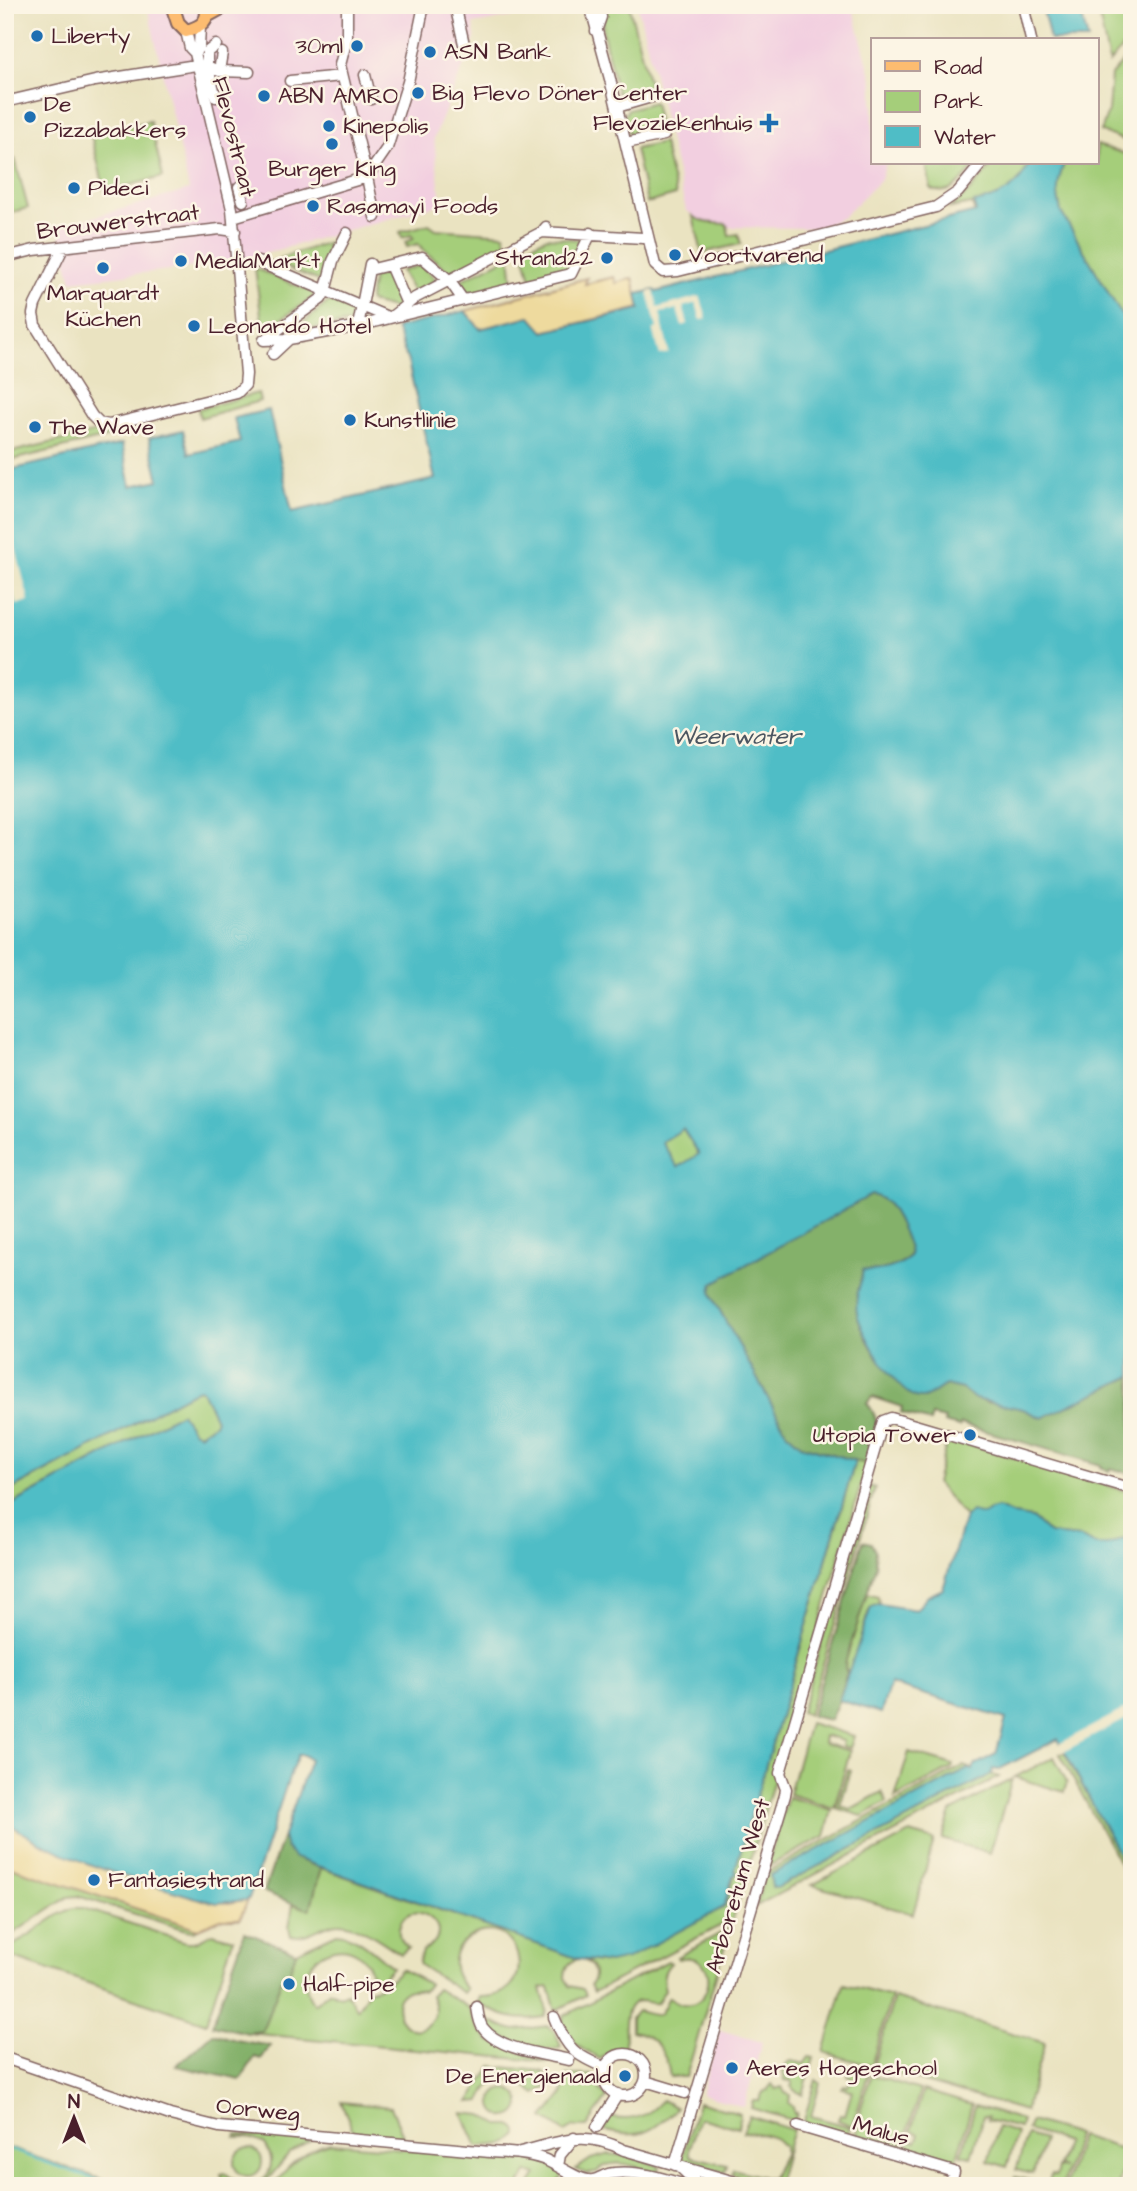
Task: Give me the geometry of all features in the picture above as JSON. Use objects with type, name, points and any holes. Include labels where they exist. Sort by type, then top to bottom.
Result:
[{"type":"main road","points":[[172,5],[178,23],[186,31],[205,16],[227,5]]},
{"type":"street","points":[[347,5],[347,38],[340,65],[375,217]]},
{"type":"street","points":[[233,217],[367,177],[387,148],[408,82],[424,5]]},
{"type":"street","points":[[455,5],[464,44]]},
{"type":"street","points":[[590,5],[655,265],[663,272],[678,271],[936,207],[958,192],[981,164]]},
{"type":"street","points":[[596,31],[601,17],[598,5]]},
{"type":"street","points":[[1023,5],[1031,38]]},
{"type":"street","name":"Flevostraat","points":[[195,53],[199,47],[205,16]]},
{"type":"street","name":"Flevostraat","points":[[186,31],[190,48],[202,65],[216,97]]},
{"type":"street","name":"Flevostraat","points":[[219,71],[219,49],[207,52],[202,65],[235,231]]},
{"type":"street","name":"Flevostraat","points":[[202,65],[219,71],[249,72]]},
{"type":"street","points":[[5,102],[95,81],[202,65]]},
{"type":"street","points":[[290,81],[342,74]]},
{"type":"street","points":[[365,75],[372,99]]},
{"type":"street","points":[[617,107],[654,96]]},
{"type":"street","points":[[626,143],[664,135]]},
{"type":"street","points":[[239,187],[243,201]]},
{"type":"street","name":"Brouwerstraat","points":[[5,257],[34,250],[220,229],[235,231]]},
{"type":"street","points":[[390,318],[407,304],[544,230],[643,239]]},
{"type":"street","points":[[63,248],[33,314],[36,325],[92,416],[99,423],[109,425],[237,393],[245,385],[235,231]]},
{"type":"street","points":[[347,233],[333,261],[321,299],[264,340],[289,339],[358,326],[571,274],[591,234]]},
{"type":"street","points":[[358,326],[369,267],[422,257],[449,281],[463,300]]},
{"type":"street","points":[[258,262],[390,318]]},
{"type":"street","points":[[390,265],[407,304]]},
{"type":"street","points":[[273,354],[289,339]]},
{"type":"street","name":"Arboretum West","points":[[670,2163],[785,1795],[786,1789],[780,1773],[881,1425],[891,1418],[1132,1489]]},
{"type":"street","points":[[477,2007],[481,2026],[493,2038],[515,2047],[569,2060],[580,2057],[606,2068]]},
{"type":"street","points":[[554,2017],[569,2060]]},
{"type":"street","points":[[619,2055],[634,2056],[644,2066],[645,2081],[634,2094],[618,2094],[606,2083],[606,2068],[611,2060],[619,2055]]},
{"type":"street","name":"Oorweg","points":[[5,2058],[170,2115],[219,2127],[516,2153],[545,2160],[573,2174],[594,2180],[613,2173],[626,2173],[666,2182],[690,2181],[709,2174]]},
{"type":"street","points":[[645,2081],[685,2093]]},
{"type":"street","points":[[597,2127],[618,2094]]},
{"type":"street","name":"Malus","points":[[798,2126],[954,2172],[950,2186]]},
{"type":"street","name":"Oorweg","points":[[516,2153],[585,2137],[606,2141],[624,2150],[749,2186]]},
{"type":"street","points":[[558,2166],[560,2155],[574,2138]]},
{"type":"street","points":[[670,2163],[685,2171],[690,2181],[700,2186]]},
{"type":"shaded area","points":[[147,5],[578,5],[473,24],[475,38],[434,138],[441,204],[231,263],[72,281],[58,227],[189,190]]},
{"type":"shaded area","name":"Flevoziekenhuis","points":[[852,5],[871,76],[871,164],[886,164],[881,179],[843,217],[819,228],[709,227],[686,210],[638,7]]},
{"type":"shaded area","name":"Aeres Hogeschool","points":[[720,2030],[762,2042],[744,2107],[701,2094]]},
{"type":"green space","points":[[603,5],[629,5],[651,92],[626,98],[617,93],[603,33]]},
{"type":"green space","points":[[1097,5],[1132,5],[1132,37],[1109,63]]},
{"type":"green space","points":[[1132,51],[1132,143],[1101,132],[1108,111],[1111,75]]},
{"type":"green space","points":[[654,102],[660,130],[630,137],[624,116],[628,109]]},
{"type":"green space","points":[[150,121],[163,177],[105,191],[91,135]]},
{"type":"green space","points":[[663,143],[676,195],[647,203],[635,149]]},
{"type":"green space","points":[[1098,145],[1132,156],[1132,333],[1061,212],[1058,193],[1064,164],[1098,164]]},
{"type":"green space","points":[[15,159],[28,208],[5,214],[5,162]]},
{"type":"green space","points":[[926,164],[976,164],[957,186],[945,191],[931,189]]},
{"type":"green space","points":[[993,164],[1029,164],[1020,179],[1008,190],[975,203],[977,212],[975,213],[972,204],[950,208],[970,191]]},
{"type":"green space","points":[[693,216],[705,222],[727,224],[729,236],[738,234],[741,244],[702,253]]},
{"type":"green space","points":[[429,224],[436,229],[504,234],[507,245],[451,273],[418,244],[407,247],[405,242],[414,239],[411,235],[402,238],[400,232]]},
{"type":"green space","points":[[547,237],[584,240],[585,243],[568,270],[531,279],[523,249]]},
{"type":"green space","points":[[329,242],[326,247],[331,250],[322,282],[277,264],[281,258]]},
{"type":"green space","points":[[510,256],[513,283],[470,294],[461,283],[461,280]]},
{"type":"green space","points":[[421,265],[436,280],[413,292],[401,271]]},
{"type":"green space","points":[[255,268],[312,292],[315,296],[263,331]]},
{"type":"green space","points":[[388,273],[396,284],[398,308],[395,309],[369,300],[373,277]]},
{"type":"green space","points":[[333,298],[354,307],[351,323],[296,331],[296,329]]},
{"type":"green space","points":[[258,393],[260,401],[200,418],[198,409]]},
{"type":"green space","points":[[122,426],[121,434],[12,460],[11,452]]},
{"type":"green space","points":[[683,1128],[699,1154],[678,1168],[661,1142]]},
{"type":"green space","points":[[871,1195],[883,1199],[890,1207],[904,1234],[910,1254],[907,1259],[889,1268],[863,1270],[858,1294],[857,1308],[865,1334],[891,1374],[913,1393],[924,1398],[946,1385],[962,1389],[970,1396],[987,1403],[997,1402],[1023,1409],[1042,1418],[1132,1376],[1132,1474],[1110,1468],[1109,1471],[1101,1468],[1101,1465],[961,1424],[959,1427],[944,1423],[945,1419],[932,1416],[930,1422],[901,1413],[902,1407],[872,1397],[867,1403],[876,1418],[877,1426],[867,1464],[801,1445],[787,1433],[713,1298],[713,1283]]},
{"type":"green space","points":[[198,1389],[202,1390],[216,1419],[214,1424],[199,1434],[193,1431],[181,1413],[5,1508],[5,1493]]},
{"type":"green space","points":[[948,1438],[1132,1493],[1132,1542],[1123,1539],[1108,1545],[1096,1545],[1079,1537],[1049,1534],[1032,1518],[1013,1515],[1001,1509],[990,1510],[984,1515],[971,1513],[965,1517],[936,1483]]},
{"type":"green space","points":[[845,1458],[867,1464],[733,1919],[594,1992],[590,1985],[594,1971],[584,1960],[609,1963],[725,1907],[854,1466]]},
{"type":"green space","points":[[868,1486],[875,1488],[808,1715],[801,1712]]},
{"type":"green space","points":[[863,1541],[871,1543],[875,1551],[876,1565],[846,1660],[847,1672],[839,1700],[830,1720],[811,1716]]},
{"type":"green space","points":[[867,1593],[878,1596],[879,1604],[873,1605],[869,1610],[848,1672],[845,1668],[846,1660]]},
{"type":"green space","points":[[809,1723],[854,1736],[850,1748],[842,1746],[843,1741],[824,1736],[823,1743],[850,1751],[834,1808],[789,1794]]},
{"type":"green space","points":[[909,1752],[953,1765],[952,1768],[895,1798]]},
{"type":"green space","points":[[1064,1752],[1132,1879],[1132,1887],[1060,1754]]},
{"type":"green space","points":[[1054,1757],[1067,1782],[1064,1792],[1015,1777]]},
{"type":"green space","points":[[963,1766],[973,1769],[968,1769],[771,1875],[772,1887],[777,1888],[991,1774],[999,1777],[756,1906],[765,1873]]},
{"type":"green space","points":[[848,1770],[851,1771],[840,1806],[851,1809],[882,1792],[887,1802],[862,1816],[836,1808]]},
{"type":"green space","points":[[1012,1779],[990,1853],[942,1839],[951,1812]]},
{"type":"green space","points":[[788,1797],[832,1810],[825,1836],[767,1867]]},
{"type":"green space","points":[[910,1833],[934,1840],[913,1914],[812,1885]]},
{"type":"green space","points":[[283,1836],[292,1854],[321,1868],[310,1910],[264,1892]]},
{"type":"green space","points":[[5,1865],[198,1929],[186,1930],[78,1896],[68,1897],[5,1939]]},
{"type":"green space","points":[[321,1868],[579,1959],[568,1965],[565,1978],[570,1986],[583,1989],[586,1995],[557,2010],[549,1987],[541,1988],[547,2011],[544,2017],[509,2017],[486,2008],[477,2003],[480,1997],[499,1994],[511,1985],[518,1973],[514,1947],[506,1937],[493,1932],[478,1933],[464,1941],[455,1955],[454,1965],[458,1978],[466,1989],[463,1993],[420,1965],[422,1951],[434,1942],[438,1933],[436,1925],[421,1913],[412,1913],[404,1918],[399,1935],[408,1948],[401,1954],[368,1933],[340,1923],[302,1936],[291,1936],[289,1927],[293,1904],[310,1910]]},
{"type":"green space","points":[[73,1908],[83,1908],[186,1942],[195,1942],[213,1933],[233,1939],[206,2023],[5,1955],[5,1951]]},
{"type":"green space","points":[[730,1928],[686,2077],[670,2077],[663,2053],[647,2036],[631,2031],[631,2018],[637,2011],[658,2015],[669,1997],[683,2004],[695,2003],[703,1996],[708,1985],[708,1974],[703,1964],[693,1958],[677,1957]]},
{"type":"green space","points":[[245,1932],[296,1952],[289,1974],[284,1973],[262,2031],[248,2033],[212,2025]]},
{"type":"green space","points":[[337,1933],[359,1941],[392,1967],[382,1978],[372,1980],[367,1963],[357,1953],[346,1949],[333,1949],[321,1954],[312,1963],[307,1975],[307,1991],[314,2004],[330,1991],[340,1996],[346,1993],[357,2009],[370,1989],[384,1984],[401,1969],[429,1984],[424,1991],[409,1990],[401,1995],[397,2004],[398,2014],[410,2028],[420,2029],[433,2019],[435,2009],[431,1996],[437,1989],[469,2008],[479,2031],[490,2041],[549,2062],[248,2033],[262,2031],[284,1972],[289,1974],[296,1952]]},
{"type":"green space","points":[[668,1961],[671,1963],[664,1975],[665,1990],[657,2003],[640,2001],[634,2003],[627,2012],[625,2046],[612,2050],[600,2059],[567,2037],[562,2024],[564,2016]]},
{"type":"green space","points":[[844,1984],[891,1997],[871,2066],[824,2052]]},
{"type":"green space","points":[[894,1998],[1045,2043],[1025,2111],[873,2067]]},
{"type":"green space","points":[[484,2018],[515,2030],[548,2026],[555,2032],[561,2047],[546,2049],[513,2041],[488,2028]]},
{"type":"green space","points":[[213,2033],[270,2046],[261,2059],[255,2057],[240,2080],[176,2066]]},
{"type":"green space","points":[[809,2057],[814,2058],[803,2094],[795,2091],[791,2081],[785,2080],[783,2071],[788,2062],[804,2064]]},
{"type":"green space","points":[[492,2066],[542,2071],[555,2082],[536,2094],[513,2081],[501,2080],[490,2086],[481,2101],[469,2102]]},
{"type":"green space","points":[[850,2069],[868,2074],[853,2126],[838,2120],[840,2114],[845,2115],[852,2091],[842,2088],[852,2081],[851,2077],[847,2076]]},
{"type":"green space","points":[[567,2075],[596,2075],[600,2091],[607,2097],[587,2127],[574,2127],[565,2132],[544,2118],[562,2096]]},
{"type":"green space","points":[[871,2075],[920,2090],[902,2152],[853,2138],[859,2126],[856,2124]]},
{"type":"green space","points":[[816,2080],[820,2083],[811,2116],[850,2127],[847,2136],[803,2123]]},
{"type":"green space","points":[[772,2084],[776,2089],[782,2087],[785,2093],[790,2095],[789,2103],[794,2114],[797,2113],[795,2121],[751,2108],[753,2101],[759,2101],[763,2092]]},
{"type":"green space","points":[[506,2089],[516,2093],[520,2103],[516,2113],[506,2117],[496,2113],[492,2103],[496,2093]]},
{"type":"green space","points":[[923,2090],[972,2105],[954,2168],[905,2153],[909,2140],[916,2142],[919,2134],[911,2131]]},
{"type":"green space","points":[[662,2100],[677,2108],[651,2129],[635,2134],[603,2130],[609,2117],[631,2119],[645,2115]]},
{"type":"green space","points":[[341,2102],[391,2107],[405,2140],[355,2135]]},
{"type":"green space","points":[[698,2102],[740,2114],[738,2128],[699,2118],[690,2148],[690,2156],[727,2165],[725,2172],[682,2159]]},
{"type":"green space","points":[[975,2106],[1022,2120],[1020,2128],[987,2120],[988,2117],[983,2116],[971,2157],[961,2155]]},
{"type":"green space","points":[[462,2113],[482,2115],[500,2125],[511,2125],[518,2135],[504,2143],[477,2146]]},
{"type":"green space","points":[[749,2116],[793,2130],[776,2186],[732,2174],[733,2169],[771,2179],[784,2154],[784,2146],[776,2139],[743,2132]]},
{"type":"green space","points":[[1031,2121],[1077,2135],[1062,2186],[1012,2185],[1015,2177],[1048,2185],[1051,2175],[1056,2176],[1058,2168],[1064,2168],[1059,2166],[1066,2142],[1027,2130]]},
{"type":"green space","points":[[998,2127],[1017,2133],[1007,2167],[988,2161]]},
{"type":"green space","points":[[237,2134],[310,2141],[290,2153],[262,2186],[225,2186],[221,2174],[225,2173],[239,2183],[251,2185],[266,2177],[271,2166],[265,2144],[247,2137],[235,2137]]},
{"type":"green space","points":[[1027,2135],[1044,2140],[1033,2174],[1016,2170]]},
{"type":"green space","points":[[1080,2136],[1128,2151],[1118,2186],[1065,2186]]},
{"type":"green space","points":[[331,2143],[530,2159],[543,2162],[564,2173],[557,2186],[530,2186],[537,2174],[527,2173],[519,2186],[273,2186],[298,2158]]},
{"type":"green space","points":[[5,2147],[122,2186],[5,2186]]},
{"type":"green space","points":[[248,2148],[258,2152],[262,2162],[258,2172],[248,2176],[238,2172],[234,2162],[238,2152]]},
{"type":"green space","points":[[609,2154],[660,2166],[658,2174],[617,2163],[602,2167],[596,2173],[587,2174],[576,2169],[591,2159]]},
{"type":"sand","points":[[614,277],[616,283],[633,278],[640,308],[543,332],[530,316],[480,329],[465,311],[587,278],[585,284]]},
{"type":"sand","name":"Fantasiestrand","points":[[5,1821],[45,1845],[112,1872],[204,1900],[229,1903],[248,1899],[240,1919],[221,1919],[198,1929],[5,1865]]},
{"type":"water","points":[[1042,5],[1079,5],[1087,38],[1050,38]]},
{"type":"water","name":"Weerwater","points":[[1029,164],[1064,164],[1058,187],[1061,212],[1132,333],[1132,855],[1128,861],[1132,869],[1132,1376],[1042,1418],[1023,1409],[975,1399],[962,1389],[946,1385],[925,1398],[913,1396],[882,1364],[857,1313],[857,1296],[863,1270],[889,1268],[902,1263],[910,1255],[904,1235],[890,1207],[873,1195],[713,1283],[713,1298],[787,1433],[801,1445],[855,1461],[735,1870],[737,1873],[733,1876],[724,1907],[627,1959],[609,1963],[579,1959],[295,1858],[286,1848],[283,1836],[310,1760],[304,1755],[298,1755],[291,1771],[249,1898],[246,1900],[217,1903],[153,1885],[76,1859],[28,1835],[5,1821],[5,1508],[181,1413],[193,1431],[199,1434],[214,1424],[216,1419],[202,1390],[198,1389],[5,1493],[5,471],[122,444],[131,486],[159,480],[149,438],[183,430],[189,454],[240,442],[234,418],[269,410],[292,512],[435,479],[408,362],[396,328],[465,311],[480,329],[530,316],[544,332],[640,309],[637,294],[656,292],[976,212],[974,203],[1008,190],[1020,179]],"holes":[[[683,1129],[699,1154],[678,1167],[662,1142]]]},
{"type":"water","points":[[998,1508],[1013,1515],[1032,1518],[1049,1534],[1079,1537],[1096,1545],[1108,1545],[1123,1539],[1132,1542],[1132,1879],[1058,1739],[998,1770],[993,1769],[992,1774],[777,1888],[772,1887],[770,1875],[968,1769],[973,1770],[975,1765],[996,1754],[1006,1719],[890,1684],[881,1713],[839,1700],[871,1607],[879,1604],[916,1610],[928,1596],[943,1589],[965,1517],[971,1512],[984,1515]]},
{"type":"pier","points":[[654,291],[658,308],[700,296],[707,319],[701,320],[696,303],[683,307],[688,324],[682,326],[677,309],[660,313],[669,353],[660,355],[653,330],[657,328],[648,292]]},
{"type":"pier","points":[[5,506],[29,601],[16,605],[5,558]]},
{"type":"pier","points":[[1132,1705],[1132,1716],[1061,1753],[1057,1745]]},
{"type":"waterway","points":[[5,2148],[114,2186]]},
{"type":"place","name":"Liberty","points":[[37,36]]},
{"type":"place","name":"30ml","points":[[357,46]]},
{"type":"place","name":"ASN Bank","points":[[430,52]]},
{"type":"place","name":"Big Flevo Döner Center","points":[[418,93]]},
{"type":"place","name":"ABN AMRO","points":[[264,96]]},
{"type":"place","name":"De Pizzabakkers","points":[[30,117]]},
{"type":"place","name":"Flevoziekenhuis","points":[[769,123]]},
{"type":"place","name":"Kinepolis","points":[[329,126]]},
{"type":"place","name":"Burger King","points":[[332,144]]},
{"type":"place","name":"Pideci","points":[[74,188]]},
{"type":"place","name":"Rasamayi Foods","points":[[313,206]]},
{"type":"place","name":"Voortvarend","points":[[675,255]]},
{"type":"place","name":"Strand22","points":[[607,258]]},
{"type":"place","name":"MediaMarkt","points":[[181,261]]},
{"type":"place","name":"Marquardt Küchen","points":[[103,268]]},
{"type":"place","name":"Leonardo Hotel","points":[[194,326]]},
{"type":"place","name":"Kunstlinie","points":[[350,420]]},
{"type":"place","name":"The Wave","points":[[35,427]]},
{"type":"place","name":"Utopia Tower","points":[[970,1435]]},
{"type":"place","name":"Fantasiestrand","points":[[94,1880]]},
{"type":"place","name":"Half-pipe","points":[[289,1984]]},
{"type":"place","name":"Aeres Hogeschool","points":[[732,2068]]},
{"type":"place","name":"De Energienaald","points":[[625,2076]]}]
